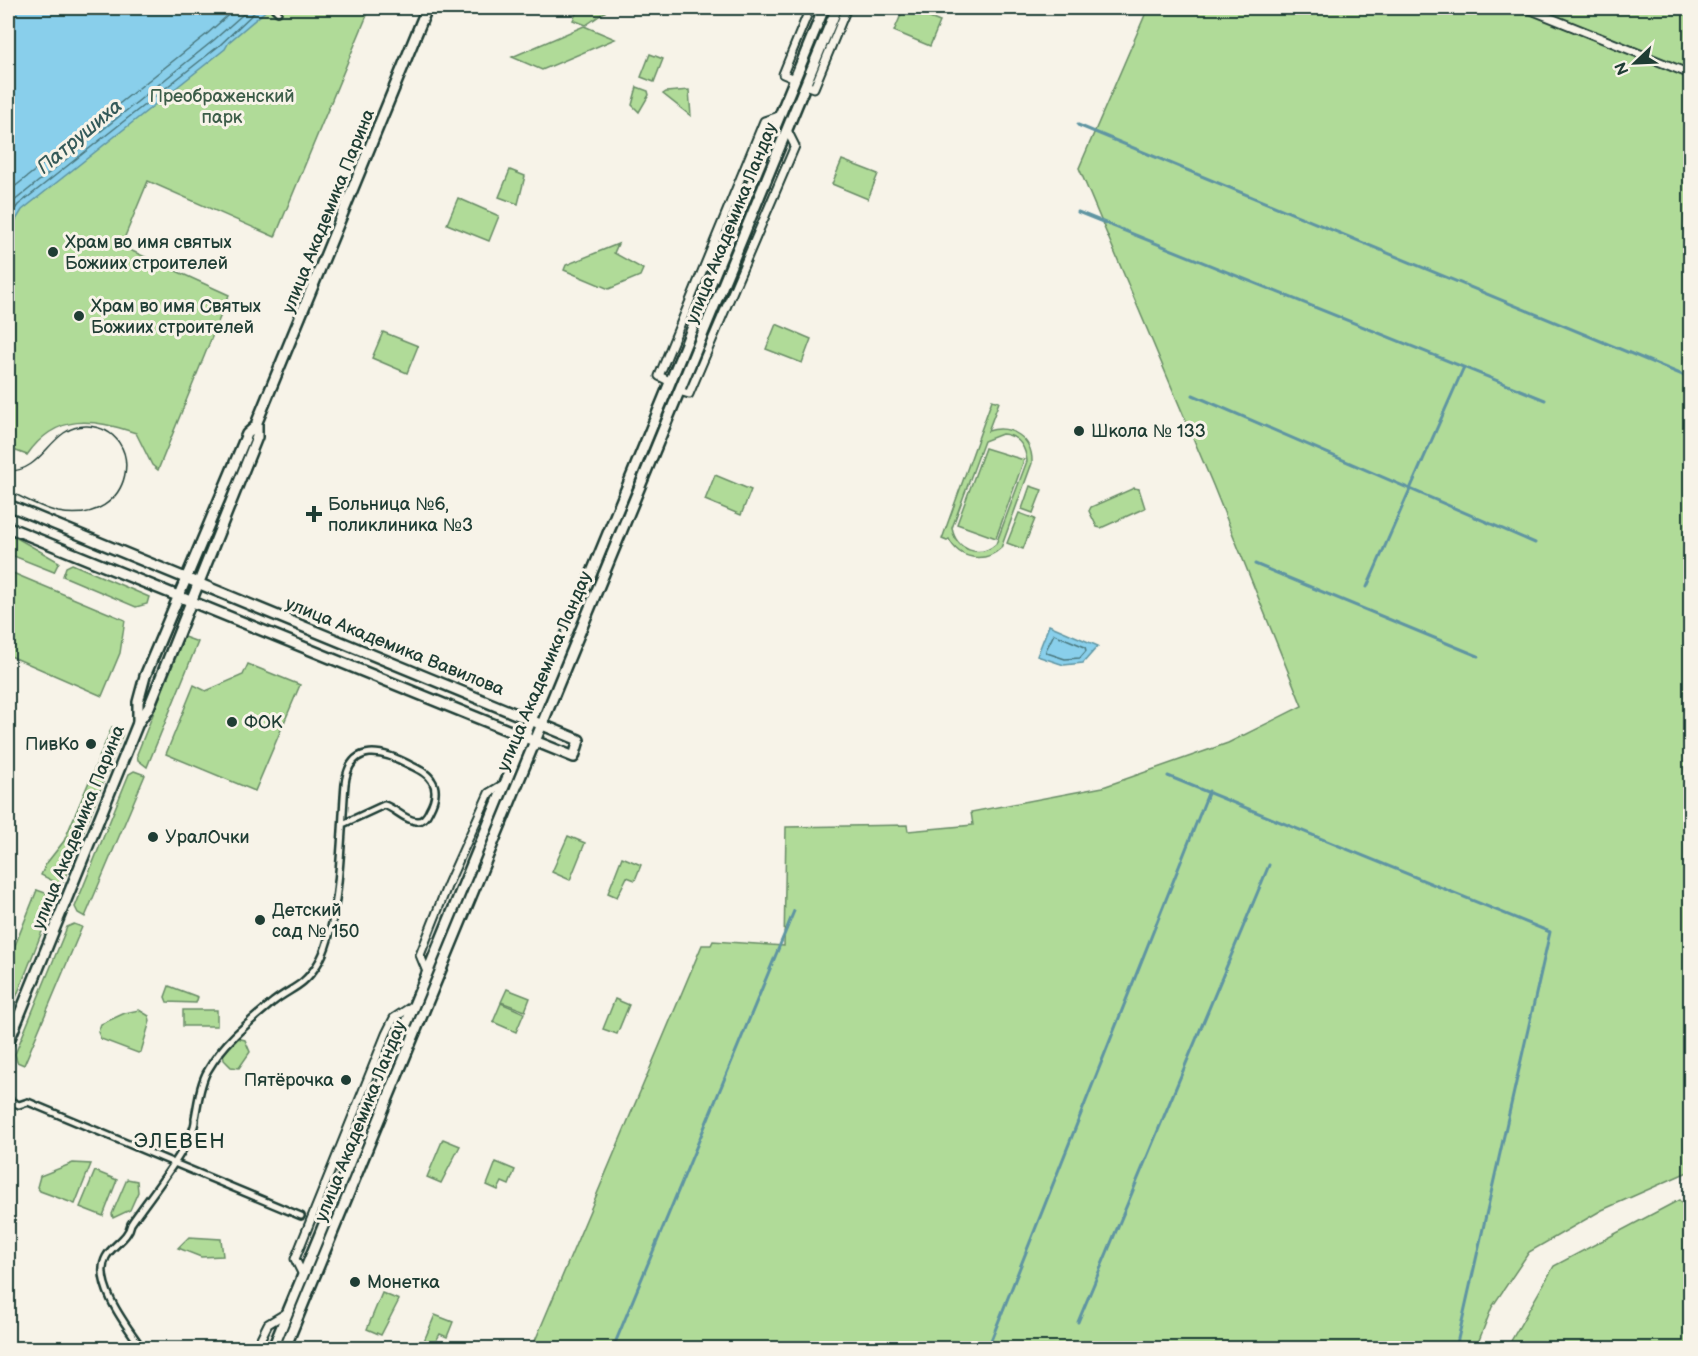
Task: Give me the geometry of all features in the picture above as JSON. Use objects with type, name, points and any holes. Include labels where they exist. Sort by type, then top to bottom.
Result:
[{"type":"street","name":"улица Академика Парина","points":[[138,723],[138,702],[145,676],[247,434],[256,426],[428,8]]},
{"type":"street","points":[[795,79],[783,74],[810,8]]},
{"type":"street","name":"улица Академика Ландау","points":[[273,1348],[824,8]]},
{"type":"street","name":"улица Академика Ландау","points":[[285,1348],[541,723],[684,393],[787,130],[810,87],[837,8]]},
{"type":"street","points":[[810,87],[824,63],[847,8]]},
{"type":"street","points":[[1526,8],[1690,74]]},
{"type":"street","points":[[669,381],[658,376],[764,120],[779,116]]},
{"type":"street","name":"улица Академика Парина","points":[[8,1043],[138,723],[149,707],[199,585],[257,437],[256,426]]},
{"type":"street","name":"улица Академика Вавилова","points":[[8,505],[541,723],[579,740],[574,757],[8,527]]},
{"type":"street","points":[[142,1348],[109,1298],[104,1281],[106,1257],[129,1231],[131,1224],[187,1145],[196,1125],[195,1118],[208,1069],[220,1050],[229,1039],[275,1001],[299,988],[318,965],[328,946],[340,838],[345,823],[343,807],[346,777],[353,763],[366,753],[378,751],[394,756],[424,772],[432,781],[436,791],[433,804],[427,816],[421,820],[415,821],[384,805],[345,823]]},
{"type":"street","points":[[427,972],[420,955],[448,884],[489,793],[504,784]]},
{"type":"street","points":[[303,1275],[295,1259],[322,1187],[394,1018],[414,1005]]},
{"type":"street","points":[[8,1100],[19,1106],[28,1102],[301,1216]]},
{"type":"street","points":[[256,1348],[268,1324],[288,1312]]},
{"type":"green space","name":"Преображенский парк","points":[[8,8],[370,8],[275,237],[148,181],[121,246],[229,295],[158,470],[152,465],[136,433],[105,424],[91,422],[63,425],[39,441],[27,455],[8,448]]},
{"type":"green space","points":[[579,8],[595,8],[605,12],[586,25],[573,20]]},
{"type":"green space","points":[[904,8],[940,22],[930,46],[894,31]]},
{"type":"green space","points":[[1148,8],[1690,8],[1690,1171],[1602,1210],[1529,1252],[1492,1307],[1476,1348],[532,1348],[702,945],[711,945],[713,941],[784,946],[786,827],[907,825],[908,831],[973,825],[971,812],[1103,787],[1228,743],[1302,706],[1213,485],[1079,168]]},
{"type":"green space","points":[[584,26],[615,39],[542,70],[512,57]]},
{"type":"green space","points":[[650,54],[663,59],[654,82],[641,77]]},
{"type":"green space","points":[[637,87],[648,91],[649,95],[639,112],[632,105]]},
{"type":"green space","points":[[689,90],[691,116],[663,94],[666,92]]},
{"type":"green space","points":[[842,160],[878,174],[868,199],[832,184]]},
{"type":"green space","points":[[510,170],[525,176],[518,204],[499,197]]},
{"type":"green space","points":[[458,198],[499,216],[489,241],[447,224]]},
{"type":"green space","points":[[618,244],[614,253],[643,269],[640,276],[609,289],[564,270],[566,265]]},
{"type":"green space","points":[[776,324],[811,339],[802,363],[766,349]]},
{"type":"green space","points":[[383,332],[418,346],[407,373],[372,358]]},
{"type":"green space","points":[[992,400],[999,402],[988,431],[1005,430],[1019,435],[1029,446],[1032,463],[1001,548],[987,556],[972,557],[959,551],[949,539],[947,541],[942,539]],"holes":[[[1002,434],[1019,442],[1027,461],[996,544],[983,551],[969,550],[958,542],[952,528],[984,441]]]},
{"type":"green space","points":[[985,448],[1024,460],[996,538],[957,524]]},
{"type":"green space","points":[[715,475],[751,490],[741,515],[705,500]]},
{"type":"green space","points":[[1030,486],[1042,490],[1033,513],[1022,509]]},
{"type":"green space","points":[[1134,488],[1139,489],[1145,508],[1101,528],[1097,527],[1089,511],[1091,507]]},
{"type":"green space","points":[[1019,513],[1035,519],[1023,549],[1007,543]]},
{"type":"green space","points":[[8,533],[59,562],[54,572],[11,555],[8,551]]},
{"type":"green space","points":[[72,564],[149,597],[147,604],[136,607],[63,576],[66,567]]},
{"type":"green space","points":[[8,571],[125,620],[120,653],[102,696],[8,655]]},
{"type":"green space","points":[[184,637],[198,642],[147,767],[138,760],[137,754]]},
{"type":"green space","name":"ФОК","points":[[248,664],[300,685],[255,791],[166,754],[194,685],[206,691],[243,675]]},
{"type":"green space","points":[[112,727],[120,730],[122,735],[63,882],[57,883],[41,875],[46,864],[64,841]]},
{"type":"green space","points":[[134,771],[145,775],[85,917],[78,913],[75,907],[129,774]]},
{"type":"green space","points":[[568,836],[585,843],[570,880],[552,872]]},
{"type":"green space","points":[[622,857],[641,865],[635,880],[627,877],[617,897],[608,893]]},
{"type":"green space","points":[[37,890],[51,895],[54,901],[8,1018],[8,963]]},
{"type":"green space","points":[[74,924],[82,927],[24,1065],[17,1062],[15,1054],[67,927]]},
{"type":"green space","points":[[169,986],[198,997],[196,1003],[167,1002],[165,997]]},
{"type":"green space","points":[[507,989],[530,998],[525,1011],[501,1002]]},
{"type":"green space","points":[[615,999],[629,1005],[617,1034],[603,1029]]},
{"type":"green space","points":[[501,1003],[524,1013],[516,1032],[493,1022]]},
{"type":"green space","points":[[139,1010],[149,1016],[150,1021],[141,1052],[138,1053],[101,1039],[98,1032],[101,1024],[125,1013]]},
{"type":"green space","points":[[183,1010],[217,1010],[217,1026],[183,1026]]},
{"type":"green space","points":[[237,1038],[245,1040],[250,1052],[239,1068],[231,1067],[224,1060],[223,1052]]},
{"type":"green space","points":[[443,1139],[460,1146],[441,1183],[427,1177]]},
{"type":"green space","points":[[496,1162],[515,1170],[509,1185],[502,1182],[498,1190],[487,1185]]},
{"type":"green space","points":[[73,1163],[91,1164],[75,1204],[40,1191],[37,1187],[40,1176]]},
{"type":"green space","points":[[95,1171],[117,1180],[103,1216],[80,1207]]},
{"type":"green space","points":[[127,1179],[137,1181],[138,1192],[130,1210],[113,1218],[112,1214]]},
{"type":"green space","points":[[1679,1200],[1690,1213],[1690,1348],[1507,1348],[1554,1266]]},
{"type":"green space","points":[[189,1237],[221,1239],[223,1256],[201,1257],[178,1248]]},
{"type":"green space","points":[[382,1293],[399,1300],[381,1335],[367,1329]]},
{"type":"green space","points":[[435,1315],[453,1322],[447,1337],[440,1334],[432,1348],[421,1348]]},
{"type":"water","name":"Патрушиха","points":[[11,8],[269,8],[229,42],[225,49],[22,210],[8,233],[8,12]]},
{"type":"water","points":[[1049,625],[1098,646],[1083,663],[1064,665],[1037,656]]},
{"type":"waterway","points":[[1078,125],[1690,378]]},
{"type":"waterway","points":[[1078,212],[1545,400]]},
{"type":"waterway","points":[[1367,587],[1463,369]]},
{"type":"waterway","points":[[1193,395],[1535,543]]},
{"type":"waterway","points":[[1255,564],[1478,656]]},
{"type":"waterway","points":[[1168,776],[1550,932],[1456,1348]]},
{"type":"waterway","points":[[988,1348],[1209,791]]},
{"type":"waterway","points":[[1078,1322],[1269,865]]},
{"type":"waterway","points":[[613,1348],[794,911]]},
{"type":"tram line","points":[[8,471],[31,464],[64,433],[74,428],[87,426],[106,431],[119,443],[125,458],[125,476],[118,492],[104,505],[84,513],[58,512],[8,491]]},
{"type":"place","name":"Храм во имя святых Божиих строителей","points":[[53,252]]},
{"type":"place","name":"Храм во имя Святых Божиих строителей","points":[[79,316]]},
{"type":"place","name":"Школа № 133","points":[[1079,431]]},
{"type":"place","name":"Больница №6, поликлиника №3","points":[[314,514]]},
{"type":"place","name":"ФОК","points":[[232,722]]},
{"type":"place","name":"ПивКо","points":[[91,744]]},
{"type":"place","name":"УралОчки","points":[[153,837]]},
{"type":"place","name":"Детский сад № 150","points":[[260,920]]},
{"type":"place","name":"Пятёрочка","points":[[346,1080]]},
{"type":"place","name":"Монетка","points":[[355,1282]]},
{"type":"district","name":"ЭЛЕВЕН","points":[[180,1141]]}]
